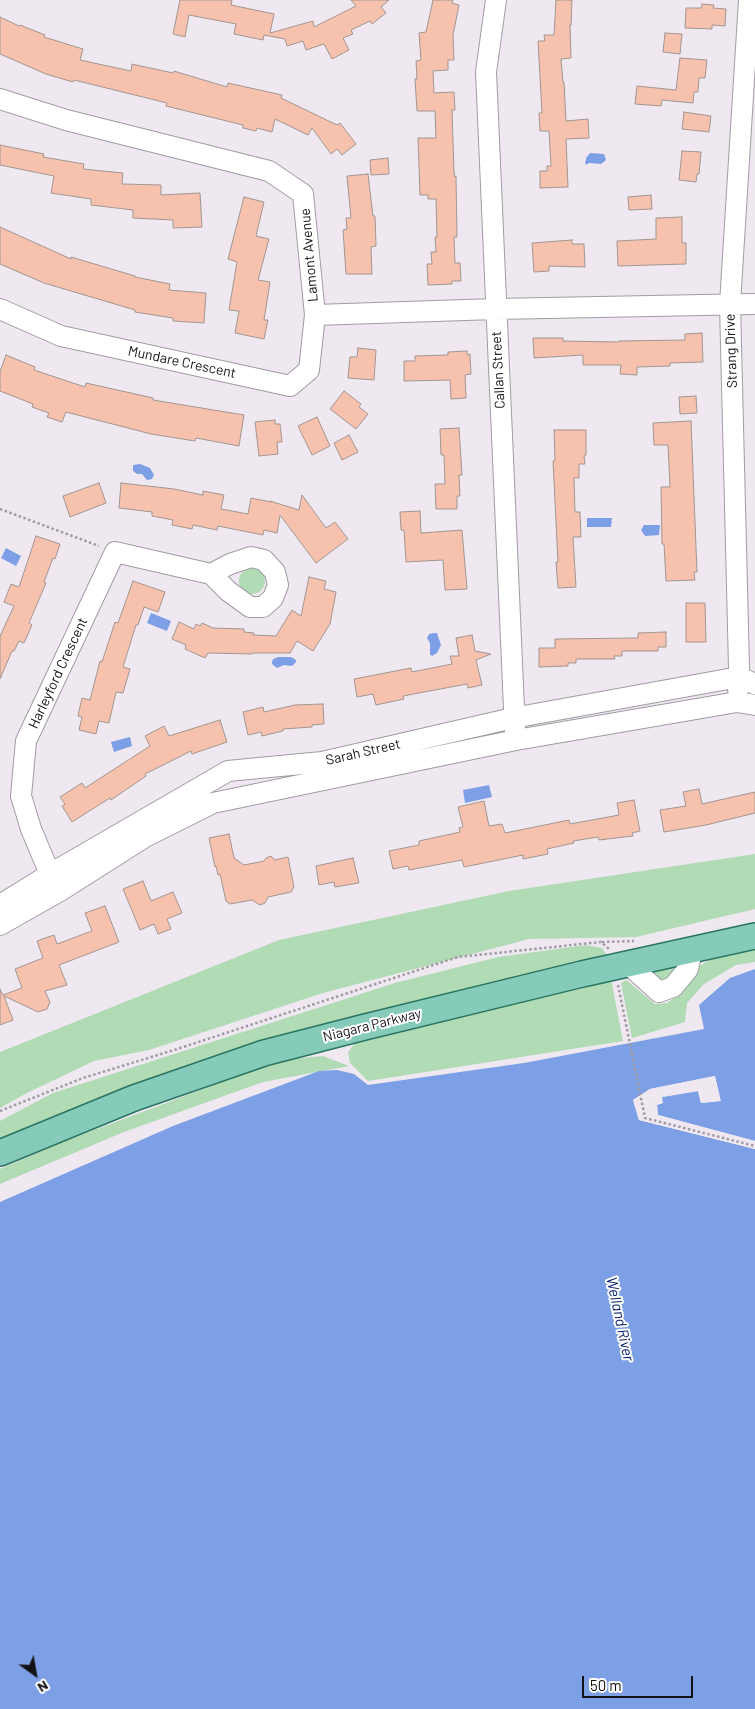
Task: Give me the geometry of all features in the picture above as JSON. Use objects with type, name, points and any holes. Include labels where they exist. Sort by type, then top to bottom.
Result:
[{"type":"main road","name":"Niagara Parkway","points":[[0,1153],[134,1098],[264,1053],[366,1026],[621,965],[755,936]]},
{"type":"street","name":"Callan Street","points":[[496,0],[486,72],[513,718],[516,740]]},
{"type":"street","name":"Strang Drive","points":[[746,704],[747,680],[730,304],[749,0]]},
{"type":"street","name":"Lamont Avenue","points":[[0,99],[66,120],[269,171],[303,194],[315,315],[755,304]]},
{"type":"street","name":"Mundare Crescent","points":[[0,309],[61,336],[290,386],[309,370],[315,315]]},
{"type":"street","points":[[114,552],[212,574]]},
{"type":"street","name":"Harleyford Crescent","points":[[60,891],[50,874],[31,829],[21,796],[26,741],[114,552]]},
{"type":"street","name":"Sarah Street","points":[[0,925],[60,891],[145,837],[213,803],[513,718],[747,680]]},
{"type":"street","name":"Sarah Street","points":[[0,905],[228,771],[324,770],[746,704]]},
{"type":"street","points":[[621,965],[659,992],[673,987],[688,969],[692,950]]},
{"type":"path","points":[[0,509],[114,552]]},
{"type":"path","points":[[0,1111],[83,1078],[458,957],[601,942],[613,953],[621,965],[628,1039],[645,1118],[755,1146]]},
{"type":"green space","points":[[252,568],[261,572],[265,581],[261,590],[252,594],[243,590],[239,581],[243,572]]},
{"type":"green space","points":[[755,854],[755,909],[636,937],[529,939],[323,993],[149,1050],[94,1061],[0,1108],[0,1052],[279,940],[509,891]]},
{"type":"green space","points":[[586,945],[602,948],[608,957],[0,1145],[0,1121],[53,1093],[395,983],[498,957]]},
{"type":"green space","points":[[755,947],[755,962],[736,965],[704,984],[687,1003],[685,1022],[632,1038],[621,983],[626,980],[655,1004],[667,1003],[677,996],[694,969],[710,960]]},
{"type":"green space","points":[[672,963],[675,968],[669,977],[662,980],[653,977],[650,970]]},
{"type":"green space","points":[[611,979],[623,1041],[368,1081],[350,1063],[348,1052],[358,1040]]},
{"type":"green space","points":[[323,1056],[349,1066],[263,1082],[124,1132],[0,1184],[0,1169],[60,1143],[280,1060]]},
{"type":"water","points":[[590,153],[604,154],[606,160],[601,164],[589,163],[586,165],[586,158]]},
{"type":"water","points":[[140,464],[150,468],[154,475],[152,479],[147,480],[142,474],[137,474],[133,471],[133,465]]},
{"type":"water","points":[[587,518],[612,518],[611,527],[587,527]]},
{"type":"water","points":[[644,525],[660,525],[659,535],[645,536],[641,530]]},
{"type":"water","points":[[6,548],[21,556],[16,566],[1,558]]},
{"type":"water","points":[[151,613],[171,621],[167,631],[147,623]]},
{"type":"water","points":[[437,633],[441,645],[437,653],[432,656],[430,654],[430,643],[427,638],[429,634]]},
{"type":"water","points":[[291,657],[296,662],[292,666],[284,665],[277,668],[272,662],[273,659]]},
{"type":"water","points":[[130,737],[132,746],[114,752],[111,742]]},
{"type":"water","points":[[489,785],[492,797],[465,803],[463,790]]},
{"type":"water","name":"Welland River","points":[[755,969],[755,1141],[658,1115],[657,1105],[662,1103],[662,1097],[698,1091],[701,1103],[720,1101],[715,1076],[650,1089],[633,1100],[639,1120],[755,1149],[755,1709],[0,1709],[0,1202],[173,1126],[319,1071],[337,1070],[354,1074],[368,1085],[524,1063],[704,1029],[699,1005],[730,978]]},
{"type":"pier","points":[[715,1076],[721,1101],[701,1103],[698,1091],[662,1097],[663,1103],[657,1105],[658,1115],[755,1141],[755,1143],[655,1116],[654,1105],[660,1102],[659,1097],[661,1095],[698,1088],[703,1100],[718,1099],[713,1079],[651,1091],[636,1101],[641,1118],[755,1147],[755,1149],[639,1120],[633,1100],[650,1089]]},
{"type":"building","points":[[180,0],[232,0],[231,5],[274,14],[270,33],[313,21],[314,27],[356,6],[351,0],[389,0],[381,7],[386,13],[372,24],[370,21],[351,30],[353,34],[343,38],[349,50],[332,59],[324,44],[306,50],[303,41],[287,46],[285,39],[264,35],[263,40],[234,34],[236,24],[189,15],[185,37],[173,34]]},
{"type":"building","points":[[433,0],[453,0],[452,3],[459,5],[453,35],[454,60],[448,60],[448,70],[433,71],[434,93],[454,92],[455,110],[452,110],[457,237],[454,237],[455,263],[460,263],[461,281],[452,281],[452,284],[428,285],[427,264],[432,264],[431,252],[436,252],[436,199],[428,199],[428,195],[420,195],[418,138],[436,138],[435,111],[417,111],[415,79],[417,79],[416,61],[421,60],[419,33],[426,32]]},
{"type":"building","points":[[556,0],[572,0],[570,25],[571,58],[561,59],[566,121],[588,119],[589,138],[566,139],[568,187],[540,188],[540,171],[547,171],[547,166],[551,166],[549,131],[540,131],[539,113],[542,113],[538,41],[545,41],[544,35],[554,35]]},
{"type":"building","points":[[702,4],[714,5],[713,8],[726,9],[725,26],[712,25],[712,29],[685,28],[686,8],[701,8]]},
{"type":"building","points":[[0,17],[45,35],[44,37],[83,49],[80,60],[131,71],[132,64],[173,73],[174,71],[227,87],[228,83],[282,95],[281,98],[337,125],[340,123],[356,144],[342,155],[337,149],[331,154],[312,128],[308,135],[275,119],[272,132],[257,128],[256,131],[243,128],[243,125],[166,106],[167,103],[46,74],[0,54]]},
{"type":"building","points":[[665,33],[682,34],[680,54],[663,52]]},
{"type":"building","points":[[680,58],[707,60],[705,78],[699,78],[698,92],[694,92],[693,103],[662,100],[661,106],[635,104],[637,86],[676,90]]},
{"type":"building","points":[[684,112],[711,116],[709,132],[682,129]]},
{"type":"building","points":[[0,145],[44,154],[43,157],[84,164],[83,169],[123,173],[122,184],[161,185],[161,195],[200,193],[202,227],[173,228],[173,220],[133,218],[133,210],[91,205],[91,199],[51,193],[54,176],[0,165]]},
{"type":"building","points":[[682,151],[701,152],[699,174],[697,174],[696,182],[679,180]]},
{"type":"building","points":[[388,158],[389,174],[371,175],[370,160]]},
{"type":"building","points":[[368,174],[373,216],[375,216],[376,246],[371,247],[372,274],[346,274],[343,230],[347,229],[346,218],[351,218],[347,176]]},
{"type":"building","points":[[651,195],[652,209],[629,210],[628,197]]},
{"type":"building","points":[[244,197],[264,202],[256,236],[269,239],[258,280],[270,282],[264,320],[268,320],[264,339],[235,333],[239,311],[229,310],[237,262],[228,259]]},
{"type":"building","points":[[682,217],[682,243],[686,243],[686,264],[618,266],[617,241],[656,239],[656,218]]},
{"type":"building","points":[[0,227],[71,259],[71,257],[135,277],[170,284],[169,290],[206,293],[204,323],[173,321],[173,318],[135,312],[135,310],[44,283],[0,264]]},
{"type":"building","points":[[572,240],[572,244],[584,244],[585,267],[549,266],[549,271],[534,272],[532,243]]},
{"type":"building","points":[[702,333],[703,362],[637,367],[637,375],[620,374],[621,365],[583,365],[583,355],[534,358],[533,338],[563,338],[563,341],[619,342],[685,340],[685,334]]},
{"type":"building","points":[[358,348],[376,350],[374,380],[348,378],[350,357],[357,357]]},
{"type":"building","points":[[467,351],[467,355],[470,354],[471,374],[465,375],[466,398],[451,399],[450,380],[404,381],[404,361],[415,361],[415,356],[448,355],[448,352]]},
{"type":"building","points":[[6,355],[35,367],[34,370],[85,387],[86,383],[153,398],[153,400],[244,415],[239,446],[196,438],[195,441],[151,434],[66,412],[62,422],[47,417],[49,413],[32,407],[33,404],[0,391],[0,372]]},
{"type":"building","points":[[344,391],[361,404],[359,407],[368,414],[356,429],[330,409]]},
{"type":"building","points":[[696,396],[697,413],[680,414],[679,397]]},
{"type":"building","points":[[317,417],[330,446],[312,455],[298,426]]},
{"type":"building","points":[[275,420],[275,424],[280,424],[282,442],[277,442],[278,454],[259,456],[255,422]]},
{"type":"building","points":[[691,421],[697,572],[694,572],[695,580],[666,581],[664,544],[662,544],[661,487],[670,487],[668,445],[654,445],[653,423]]},
{"type":"building","points":[[459,428],[462,475],[459,475],[460,496],[457,496],[457,509],[436,509],[435,484],[445,484],[444,455],[441,455],[440,429]]},
{"type":"building","points":[[554,430],[586,430],[585,464],[579,464],[579,478],[574,478],[575,512],[580,512],[581,537],[573,537],[576,587],[558,588],[553,461],[555,460]]},
{"type":"building","points":[[349,435],[358,452],[342,460],[334,443]]},
{"type":"building","points":[[99,483],[106,503],[70,517],[63,496]]},
{"type":"building","points":[[121,483],[174,489],[203,495],[203,491],[224,495],[221,509],[248,514],[251,498],[270,501],[299,510],[302,495],[326,528],[335,522],[348,539],[316,563],[280,515],[277,533],[264,530],[263,535],[218,526],[217,530],[193,525],[192,529],[172,525],[173,520],[152,516],[152,512],[119,508]]},
{"type":"building","points":[[420,511],[421,533],[462,530],[467,589],[445,590],[443,560],[406,562],[404,530],[401,530],[400,512]]},
{"type":"building","points":[[36,536],[60,544],[29,623],[32,625],[24,643],[19,641],[14,651],[12,651],[0,679],[0,636],[14,606],[4,602],[11,584],[19,587]]},
{"type":"building","points":[[309,577],[326,581],[324,589],[336,592],[330,624],[313,651],[297,641],[290,653],[208,653],[205,658],[185,649],[186,645],[172,639],[179,622],[194,629],[196,624],[200,626],[202,623],[213,628],[244,629],[244,632],[254,633],[253,635],[276,636],[292,610],[301,616]]},
{"type":"building","points":[[133,581],[165,592],[158,612],[144,607],[138,625],[136,625],[123,667],[130,669],[123,693],[116,692],[109,723],[99,721],[96,734],[79,730],[82,717],[78,716],[82,698],[90,700],[100,661],[102,662],[115,622],[118,623]]},
{"type":"building","points":[[686,603],[705,603],[706,642],[686,642]]},
{"type":"building","points":[[666,632],[666,647],[658,647],[658,651],[622,651],[622,656],[614,656],[615,659],[576,659],[576,663],[568,663],[568,666],[539,667],[539,648],[555,648],[555,639],[638,638],[638,633]]},
{"type":"building","points":[[472,635],[475,651],[491,654],[476,660],[482,685],[468,688],[467,684],[403,696],[404,699],[376,705],[373,694],[357,697],[354,679],[411,668],[412,672],[452,664],[450,656],[459,656],[456,638]]},
{"type":"building","points":[[323,704],[324,724],[312,725],[312,727],[283,729],[283,731],[262,736],[261,732],[248,735],[243,712],[263,707],[264,712],[295,705]]},
{"type":"building","points":[[220,720],[227,742],[192,754],[191,751],[145,774],[146,776],[111,800],[110,798],[72,822],[62,806],[65,804],[60,797],[82,783],[85,788],[150,746],[145,736],[164,726],[169,736]]},
{"type":"building","points":[[699,789],[702,804],[755,792],[755,813],[706,825],[664,832],[660,810],[686,806],[683,792]]},
{"type":"building","points":[[634,800],[640,831],[632,833],[633,836],[599,840],[598,837],[573,841],[574,843],[547,849],[548,854],[523,859],[523,855],[464,867],[462,860],[409,870],[408,866],[393,869],[389,851],[419,845],[419,841],[460,832],[459,828],[463,827],[458,807],[484,801],[489,826],[502,824],[505,833],[569,820],[570,824],[619,815],[617,803]]},
{"type":"building","points":[[229,834],[234,858],[244,865],[264,861],[271,856],[275,860],[288,857],[294,887],[291,892],[268,897],[265,903],[260,905],[252,900],[230,904],[226,901],[220,874],[218,875],[215,867],[209,838]]},
{"type":"building","points":[[353,858],[359,883],[335,887],[334,882],[319,885],[316,866]]},
{"type":"building","points":[[143,881],[151,901],[173,892],[182,913],[167,919],[171,929],[158,934],[154,924],[140,930],[123,889]]},
{"type":"building","points":[[105,906],[119,942],[59,965],[67,985],[45,991],[50,1002],[47,1009],[38,1012],[4,996],[13,1020],[0,1025],[0,989],[3,995],[22,988],[15,969],[43,958],[37,941],[54,935],[57,944],[92,931],[85,913]]}]
